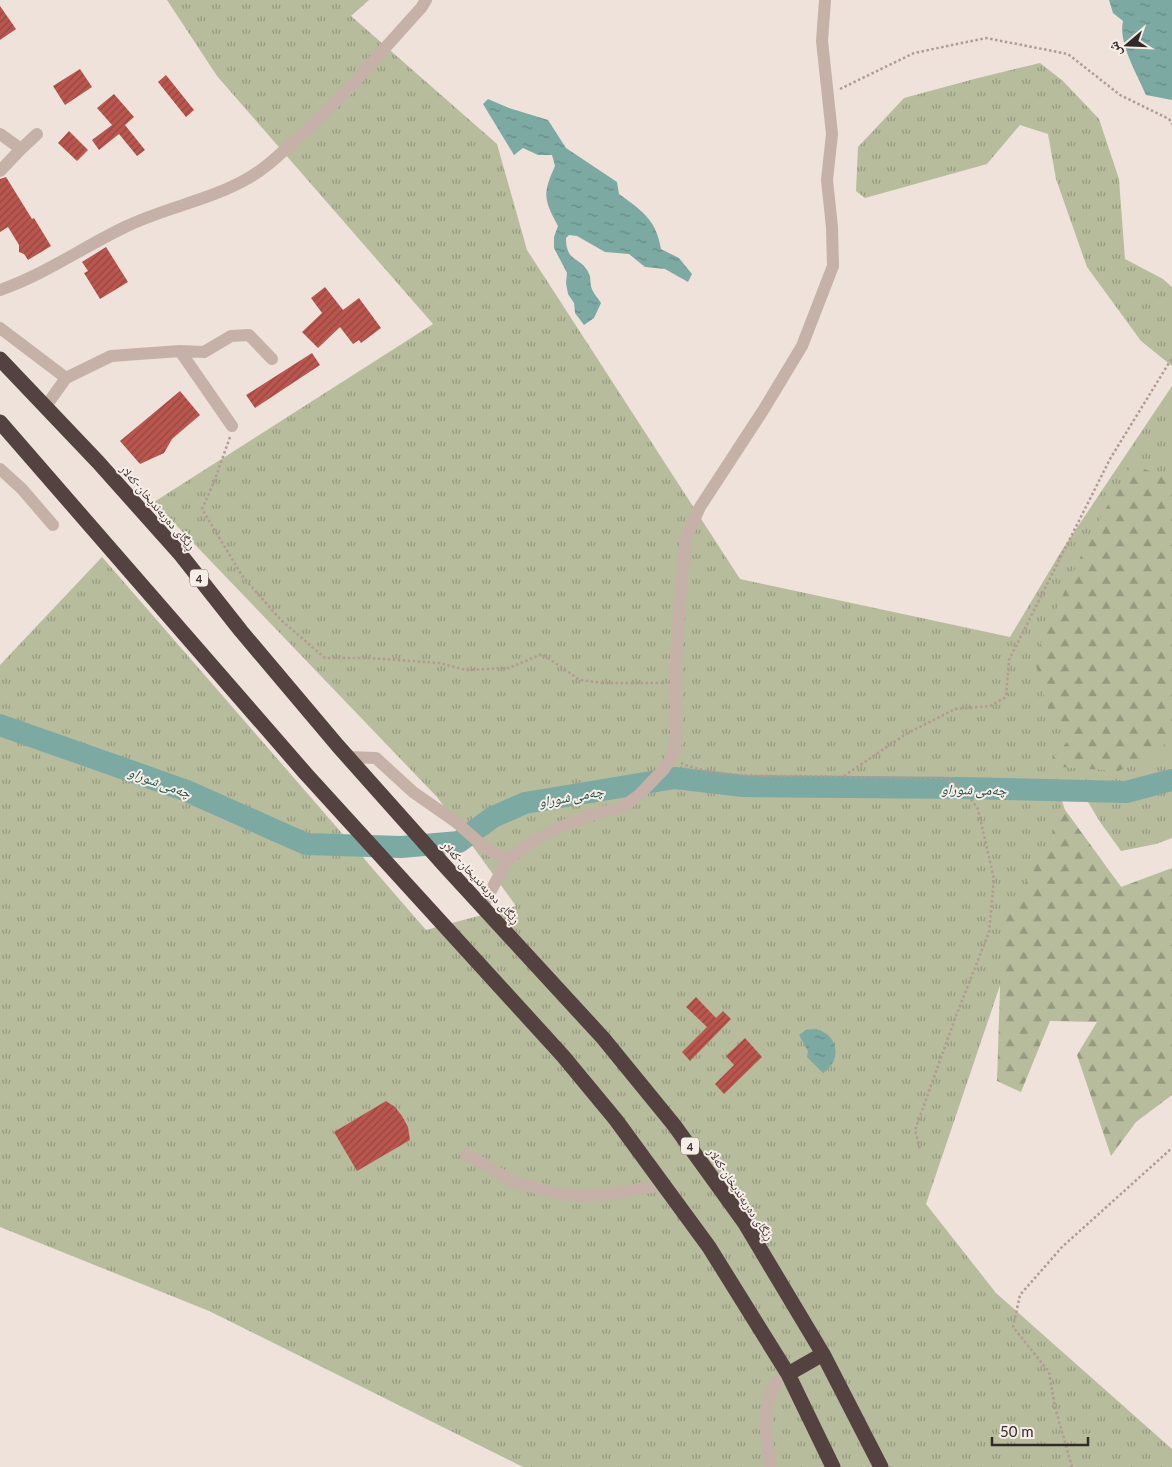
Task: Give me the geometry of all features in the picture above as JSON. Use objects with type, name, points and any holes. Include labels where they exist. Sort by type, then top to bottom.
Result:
[{"type":"highway","name":"ڕێگای دەربەندیخان-کەلار","points":[[0,359],[98,462],[181,556],[241,631],[348,757],[444,865],[604,1038],[674,1125],[744,1222],[823,1354],[881,1467]]},
{"type":"highway","points":[[0,422],[306,774],[433,911],[453,936],[563,1056],[616,1120],[709,1247],[788,1374],[833,1467]]},
{"type":"highway","points":[[788,1374],[823,1354]]},
{"type":"street","points":[[0,290],[42,271],[126,226],[215,193],[245,180],[265,167],[322,116],[421,8],[426,0]]},
{"type":"street","points":[[483,906],[508,860],[530,843],[558,828],[594,814],[621,808],[639,795],[664,769],[671,758],[676,743],[676,658],[686,538],[700,507],[764,409],[802,346],[833,266],[832,227],[827,180],[832,134],[822,41],[825,0]]},
{"type":"street","points":[[0,134],[21,149]]},
{"type":"street","points":[[0,172],[38,134]]},
{"type":"street","points":[[0,328],[66,378]]},
{"type":"street","points":[[46,406],[66,378],[111,356],[180,351],[204,352],[231,336],[249,334],[272,359]]},
{"type":"street","points":[[180,351],[232,426]]},
{"type":"street","points":[[0,469],[22,488],[53,526]]},
{"type":"street","points":[[348,757],[376,758],[413,792],[456,822],[483,846],[508,860]]},
{"type":"street","points":[[466,1154],[514,1182],[568,1196],[615,1194],[664,1184]]},
{"type":"street","points":[[771,1467],[767,1430],[768,1407],[776,1382],[788,1374]]},
{"type":"path","points":[[828,96],[914,53],[986,38],[1068,54],[1120,95],[1168,119],[1172,124]]},
{"type":"path","points":[[843,777],[906,734],[955,709],[990,706],[1006,696],[1009,660],[1110,458],[1172,358]]},
{"type":"path","points":[[232,426],[229,441],[202,509],[243,577],[281,620],[325,658],[370,658],[440,663],[466,670],[509,668],[542,654],[580,680],[604,683],[676,683]]},
{"type":"path","points":[[671,758],[689,766],[722,772],[764,776],[945,778],[963,788],[978,809],[994,878],[989,932],[956,1016],[915,1130],[920,1149]]},
{"type":"path","points":[[1072,1467],[1055,1407],[1049,1372],[1013,1327],[1020,1296],[1062,1247],[1172,1148]]},
{"type":"green space","points":[[167,0],[369,0],[351,16],[497,144],[527,250],[740,579],[1010,637],[1062,550],[1172,386],[1172,838],[1156,844],[1121,851],[1100,822],[1075,780],[1065,780],[1060,795],[1065,810],[1121,887],[1011,953],[926,1204],[996,1293],[1172,1449],[1172,1467],[523,1467],[209,1311],[0,1227],[0,665],[102,557],[426,930],[516,906],[437,797],[154,502],[433,324],[217,76]]},
{"type":"green space","points":[[1040,63],[1063,81],[1099,119],[1119,179],[1125,259],[1163,279],[1172,287],[1172,366],[1141,341],[1087,267],[1056,179],[1048,134],[1020,125],[987,164],[865,198],[856,191],[858,147],[904,98]]},
{"type":"green space","points":[[1132,464],[1172,480],[1172,736],[1152,758],[1118,771],[1046,766],[1068,741],[1048,709],[1034,658],[1091,534]]},
{"type":"green space","points":[[1065,810],[1121,887],[1172,868],[1172,1095],[1136,1122],[1111,1156],[1077,1055],[1097,1022],[1050,1021],[1021,1092],[997,1081],[1002,925]]},
{"type":"water","points":[[1109,0],[1172,0],[1172,100],[1146,95],[1126,49],[1122,30],[1123,21],[1113,13]]},
{"type":"water","points":[[488,99],[509,108],[548,120],[566,148],[617,182],[619,194],[641,211],[652,223],[661,249],[679,258],[692,274],[688,282],[665,269],[645,267],[629,254],[605,252],[577,236],[569,235],[566,238],[569,252],[571,256],[586,268],[594,293],[601,303],[594,318],[584,325],[575,313],[574,303],[568,294],[567,273],[554,248],[554,237],[558,226],[546,196],[548,183],[555,166],[552,155],[538,155],[523,148],[514,155],[483,104]]},
{"type":"water","points":[[814,1029],[828,1035],[835,1047],[834,1061],[823,1073],[807,1057],[808,1051],[799,1035],[806,1030]]},
{"type":"building","points":[[0,6],[16,29],[0,40]]},
{"type":"building","points":[[80,69],[92,87],[65,105],[53,86]]},
{"type":"building","points":[[166,75],[194,110],[186,117],[158,82]]},
{"type":"building","points":[[114,94],[134,117],[125,125],[145,150],[137,156],[119,134],[99,150],[92,140],[112,125],[97,108]]},
{"type":"building","points":[[69,131],[88,150],[77,161],[58,143]]},
{"type":"building","points":[[6,177],[51,246],[28,260],[24,254],[19,252],[19,245],[8,227],[0,232],[0,179]]},
{"type":"building","points":[[106,247],[128,282],[100,299],[84,273],[88,271],[82,262]]},
{"type":"building","points":[[325,287],[343,310],[359,298],[381,328],[361,343],[359,340],[353,344],[340,327],[318,348],[302,332],[322,313],[311,298]]},
{"type":"building","points":[[312,353],[320,365],[255,408],[246,395]]},
{"type":"building","points":[[180,391],[200,415],[172,439],[164,453],[140,464],[120,441]]},
{"type":"building","points":[[696,997],[716,1018],[723,1011],[731,1019],[690,1061],[682,1052],[707,1027],[686,1007]]},
{"type":"building","points":[[745,1038],[762,1057],[724,1094],[715,1084],[734,1065],[726,1056]]},
{"type":"building","points":[[386,1101],[395,1107],[402,1116],[408,1127],[410,1140],[357,1171],[334,1132]]},
{"type":"waterway","name":"چەمی شوراو","points":[[0,725],[187,791],[306,844],[401,847],[459,842],[493,817],[525,803],[675,778],[743,786],[1126,792],[1172,780]]}]
